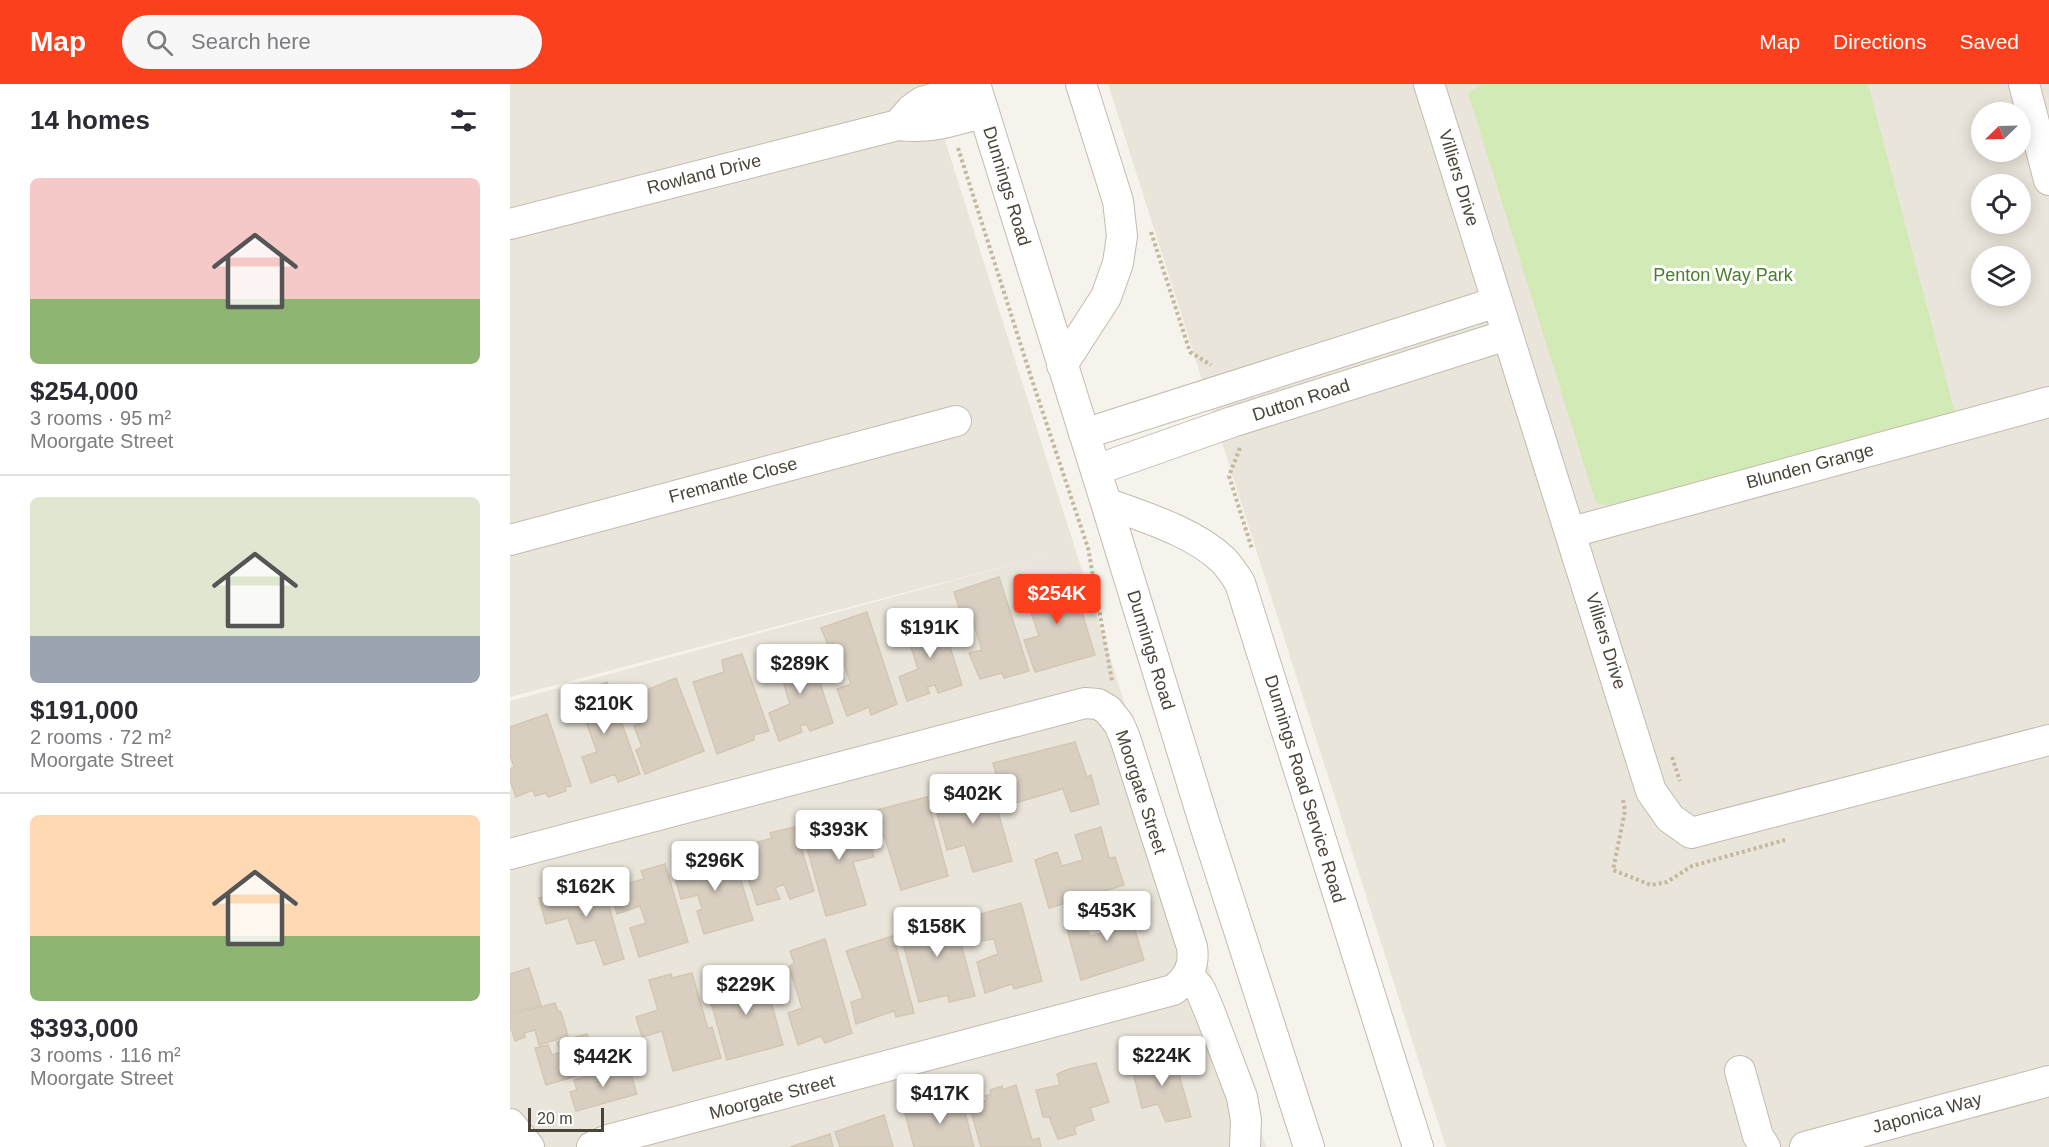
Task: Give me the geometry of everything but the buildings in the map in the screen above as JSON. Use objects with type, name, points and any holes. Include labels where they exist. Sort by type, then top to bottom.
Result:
[{"type":"street","points":[[1062,365],[1106,297],[1118,263],[1122,236],[1118,201],[1081,84]]},
{"type":"street","name":"Villiers Drive","points":[[1429,84],[1572,532],[1651,791],[1670,818],[1691,833],[2049,741]]},
{"type":"street","points":[[2024,84],[2049,180]]},
{"type":"street","points":[[898,125],[911,110],[922,102],[978,94]]},
{"type":"street","name":"Dunnings Road","points":[[978,94],[1204,822],[1309,1147]]},
{"type":"street","name":"Rowland Drive","points":[[510,224],[898,125],[924,127],[950,122],[978,94]]},
{"type":"street","name":"Dutton Road","points":[[1084,434],[1497,302]]},
{"type":"street","name":"Dutton Road","points":[[1096,470],[1232,422],[1508,335]]},
{"type":"street","name":"Blunden Grange","points":[[1572,532],[2049,402]]},
{"type":"street","name":"Fremantle Close","points":[[510,540],[956,421]]},
{"type":"street","name":"Dunnings Road Service Road","points":[[1106,503],[1202,543],[1224,561],[1240,583],[1418,1147]]},
{"type":"street","name":"Moorgate Street","points":[[510,854],[1071,706],[1085,703],[1098,704],[1108,710],[1119,724],[1125,738],[1192,947],[1194,957],[1189,976],[1173,990],[608,1140],[592,1147]]},
{"type":"street","points":[[1189,976],[1200,989],[1242,1097],[1246,1120],[1245,1147]]},
{"type":"street","points":[[1740,1071],[1758,1136],[1765,1147]]},
{"type":"street","name":"Japonica Way","points":[[1805,1147],[2049,1081]]},
{"type":"street","points":[[510,1124],[529,1147]]},
{"type":"path","points":[[950,122],[1088,548],[1113,677],[1108,710]]},
{"type":"path","points":[[1670,750],[1681,783]]},
{"type":"path","points":[[1622,792],[1625,811],[1614,870],[1651,885],[1667,882],[1692,866],[1789,839]]},
{"type":"shaded area","points":[[510,84],[927,84],[1266,1147],[510,1147],[510,701],[1066,550],[510,697]]},
{"type":"shaded area","points":[[1108,84],[2049,84],[2049,1147],[1446,1147]]},
{"type":"green space","name":"Penton Way Park","points":[[1483,84],[1868,84],[1955,413],[1626,501],[1607,505],[1596,503],[1468,93]]}]
